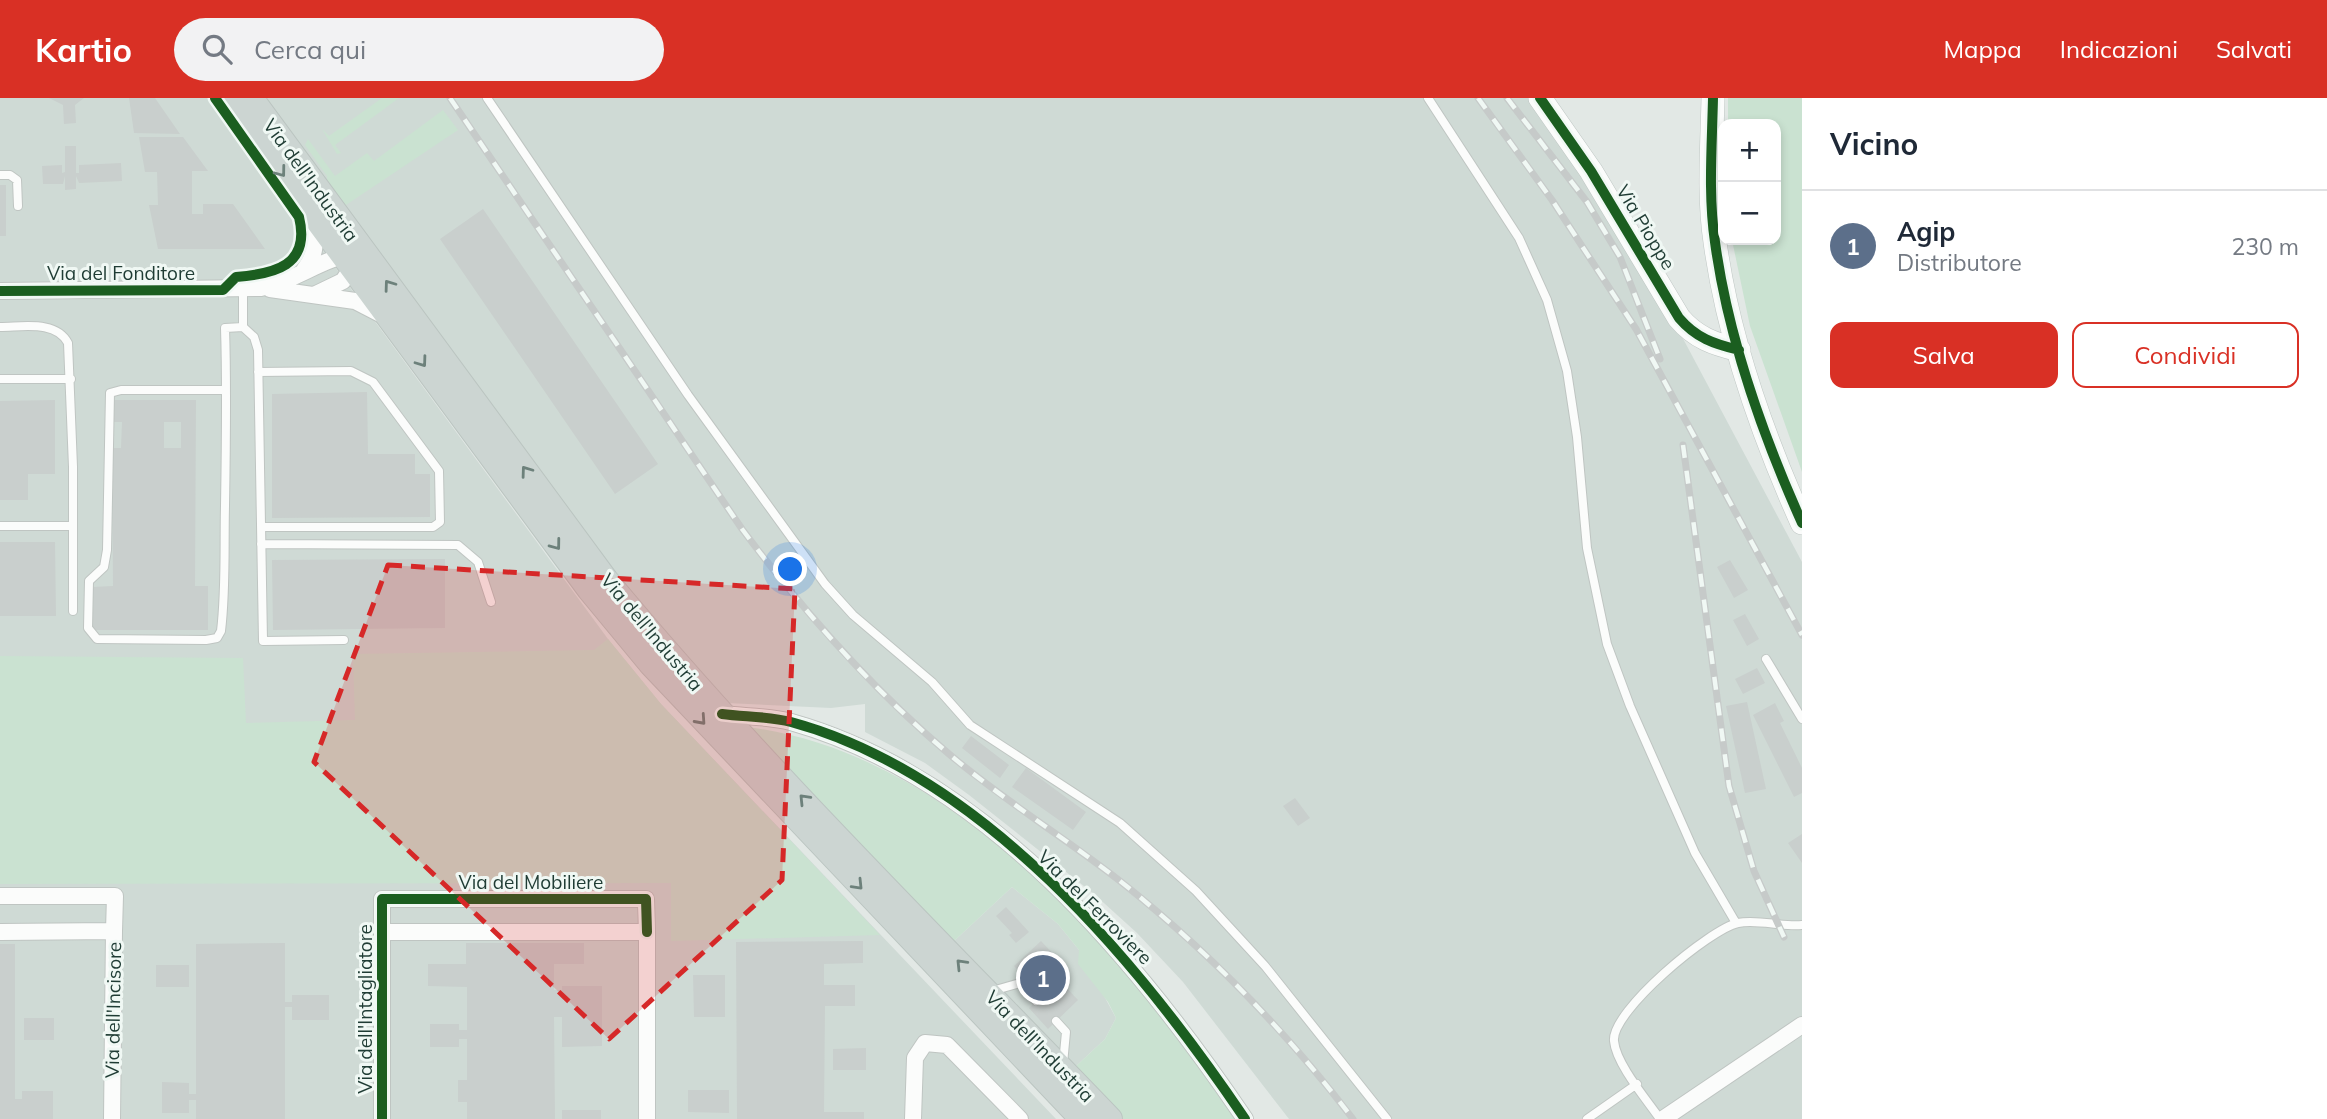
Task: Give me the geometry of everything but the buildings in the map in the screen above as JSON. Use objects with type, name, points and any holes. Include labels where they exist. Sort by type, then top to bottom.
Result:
[{"type":"main road","name":"Via dell'Industria","points":[[227,98],[301,198],[352,257],[606,580],[722,714],[1110,1119]]},
{"type":"main road","name":"Via dell'Industria","points":[[251,98],[391,320],[589,589],[651,664],[1082,1119]]},
{"type":"street","name":"Via Pioppe","points":[[1540,98],[1606,194],[1679,318],[1690,331],[1710,343],[1739,350]]},
{"type":"street","points":[[1713,98],[1711,200],[1724,295],[1739,350],[1802,523]]},
{"type":"street","points":[[298,277],[312,260],[316,243],[301,198]]},
{"type":"street","points":[[313,294],[336,286],[352,257]]},
{"type":"street","name":"Via del Fonditore","points":[[261,288],[352,257]]},
{"type":"street","name":"Via del Fonditore","points":[[0,291],[261,288],[355,301],[391,320]]},
{"type":"street","name":"Via del Ferroviere","points":[[722,714],[788,721],[872,753],[954,803],[1050,881],[1143,980],[1181,1027],[1245,1119]]},
{"type":"street","points":[[0,896],[115,896],[114,931]]},
{"type":"street","name":"Via dell'Intagliatore","points":[[382,899],[383,1119]]},
{"type":"street","name":"Via del Mobiliere","points":[[382,899],[646,899],[647,1119]]},
{"type":"street","name":"Via dell'Incisore","points":[[0,932],[114,931],[112,1119]]},
{"type":"street","points":[[382,932],[647,932]]},
{"type":"street","points":[[1662,1119],[1802,1025]]},
{"type":"street","points":[[914,1119],[915,1058],[925,1043],[937,1042],[947,1045],[1020,1119]]},
{"type":"lane","points":[[487,98],[688,395],[825,584],[853,615],[932,682],[970,725],[1120,824],[1196,891],[1265,966],[1387,1119]]},
{"type":"lane","points":[[1428,98],[1519,238],[1548,300],[1567,371],[1577,437],[1579,487],[1587,548],[1607,645],[1630,706],[1695,853],[1737,923]]},
{"type":"lane","points":[[0,175],[10,175],[17,180],[18,206]]},
{"type":"lane","points":[[243,289],[243,327]]},
{"type":"lane","points":[[0,327],[51,327],[63,333],[68,343],[71,379],[73,611]]},
{"type":"lane","points":[[226,390],[121,390],[110,393],[107,550],[104,567],[89,581],[88,628],[97,639],[206,640],[217,638],[221,631],[226,390],[225,328],[243,327],[254,337],[258,350],[262,641],[344,640]]},
{"type":"lane","points":[[258,372],[352,371],[373,382],[439,471],[441,509],[440,522],[433,527],[261,527]]},
{"type":"lane","points":[[0,379],[71,379]]},
{"type":"lane","points":[[0,526],[73,526]]},
{"type":"lane","points":[[261,544],[458,545],[478,562],[491,602]]},
{"type":"lane","points":[[1766,659],[1802,719]]},
{"type":"lane","points":[[1662,1119],[1637,1084],[1614,1043],[1619,1022],[1672,966],[1737,923],[1802,925]]},
{"type":"lane","points":[[988,992],[1020,983],[1037,1001]]},
{"type":"lane","points":[[1056,1021],[1066,1032],[1063,1070]]},
{"type":"lane","points":[[1587,1119],[1637,1084]]},
{"type":"highlighted area","points":[[388,565],[795,589],[782,880],[609,1039],[314,762]]},
{"type":"shaded area","points":[[0,98],[211,98],[608,639],[661,704],[1056,1119],[0,1119]]},
{"type":"shaded area","points":[[262,98],[1532,98],[1639,256],[1802,562],[1802,1119],[1289,1119],[1183,982],[1137,933],[1094,894],[969,795],[925,763],[865,732],[865,704],[831,708],[726,703],[647,614],[573,521]]},
{"type":"shaded area","points":[[1012,887],[1058,924],[1079,950],[1116,1018],[1105,1039],[1074,1068],[953,942]]},
{"type":"green space","points":[[382,98],[399,98],[335,145],[341,153],[337,154],[322,129],[329,136]]},
{"type":"green space","points":[[1728,98],[1802,98],[1802,472],[1750,326],[1733,245],[1781,245],[1781,119],[1728,119]]},
{"type":"green space","points":[[443,110],[458,130],[343,207],[327,185],[327,176],[305,145],[308,139],[335,176],[367,153],[374,161]]},
{"type":"green space","points":[[608,639],[661,704],[880,935],[671,941],[671,883],[0,884],[0,656],[243,658],[246,723],[355,720],[353,654],[594,650]]},
{"type":"green space","points":[[748,727],[825,745],[897,777],[965,820],[1028,872],[1087,930],[1141,992],[1236,1119],[1123,1119],[1074,1068],[1105,1039],[1116,1018],[1108,1002],[1078,964],[1079,950],[1058,924],[1012,887],[953,942]]},
{"type":"railway","points":[[450,98],[742,529],[814,619],[865,675],[949,754],[1120,881],[1184,935],[1244,992],[1300,1054],[1353,1119]]},
{"type":"railway","points":[[1478,98],[1552,200],[1636,329],[1802,635]]},
{"type":"railway","points":[[1507,98],[1587,202],[1620,257],[1660,359]]},
{"type":"railway","points":[[1683,445],[1729,786],[1754,871],[1784,937]]},
{"type":"cycle path","points":[[0,291],[223,290],[236,277],[276,270],[294,257],[300,247],[299,217],[215,98]]},
{"type":"cycle path","points":[[1540,98],[1591,171],[1679,318],[1692,331],[1706,339],[1739,350]]},
{"type":"cycle path","points":[[1713,98],[1712,206],[1721,278],[1749,386],[1802,523]]},
{"type":"cycle path","points":[[722,714],[791,722],[861,748],[928,784],[991,829],[1050,881],[1105,938],[1156,998],[1245,1119]]},
{"type":"cycle path","points":[[382,1119],[382,899],[646,899],[647,932]]},
{"type":"place","name":"Agip","points":[[1043,978]]}]
